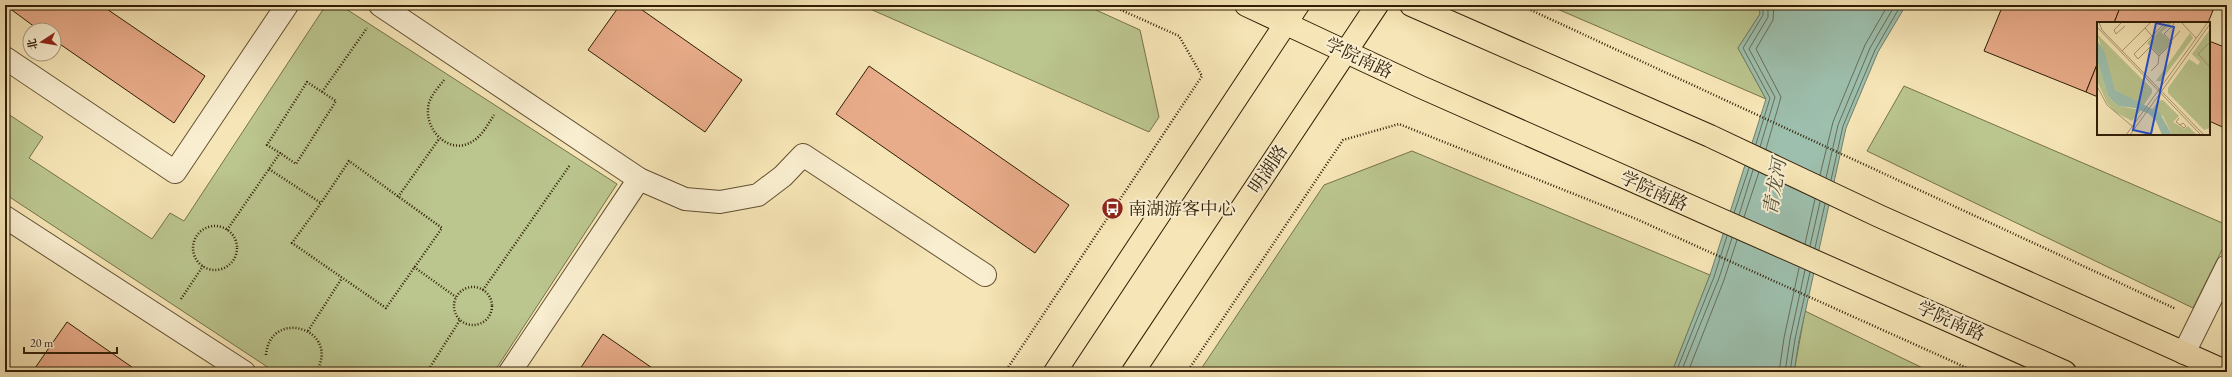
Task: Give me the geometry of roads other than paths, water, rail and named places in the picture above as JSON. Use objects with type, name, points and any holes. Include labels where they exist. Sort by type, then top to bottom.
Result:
[{"type":"main road","name":"学院南路","points":[[1246,5],[1287,23],[1346,53],[2065,372]]},
{"type":"main road","points":[[1056,372],[1298,5]]},
{"type":"main road","name":"明湖路","points":[[1133,372],[1377,5]]},
{"type":"main road","points":[[1411,5],[1710,136],[1879,216],[2227,372]]},
{"type":"lane","points":[[5,58],[175,172],[286,5]]},
{"type":"lane","points":[[375,14],[459,58],[639,179],[685,199],[720,202],[758,195],[783,176],[803,155],[985,276]]},
{"type":"lane","points":[[510,372],[639,179]]},
{"type":"lane","points":[[5,217],[244,372]]},
{"type":"lane","points":[[2184,352],[2227,266]]},
{"type":"water","name":"青龙河","points":[[1759,5],[1906,5],[1878,52],[1846,128],[1799,340],[1794,372],[1672,372],[1710,275],[1766,99],[1738,48],[1760,14]]},
{"type":"place","name":"南湖游客中心","points":[[1113,209]]}]
